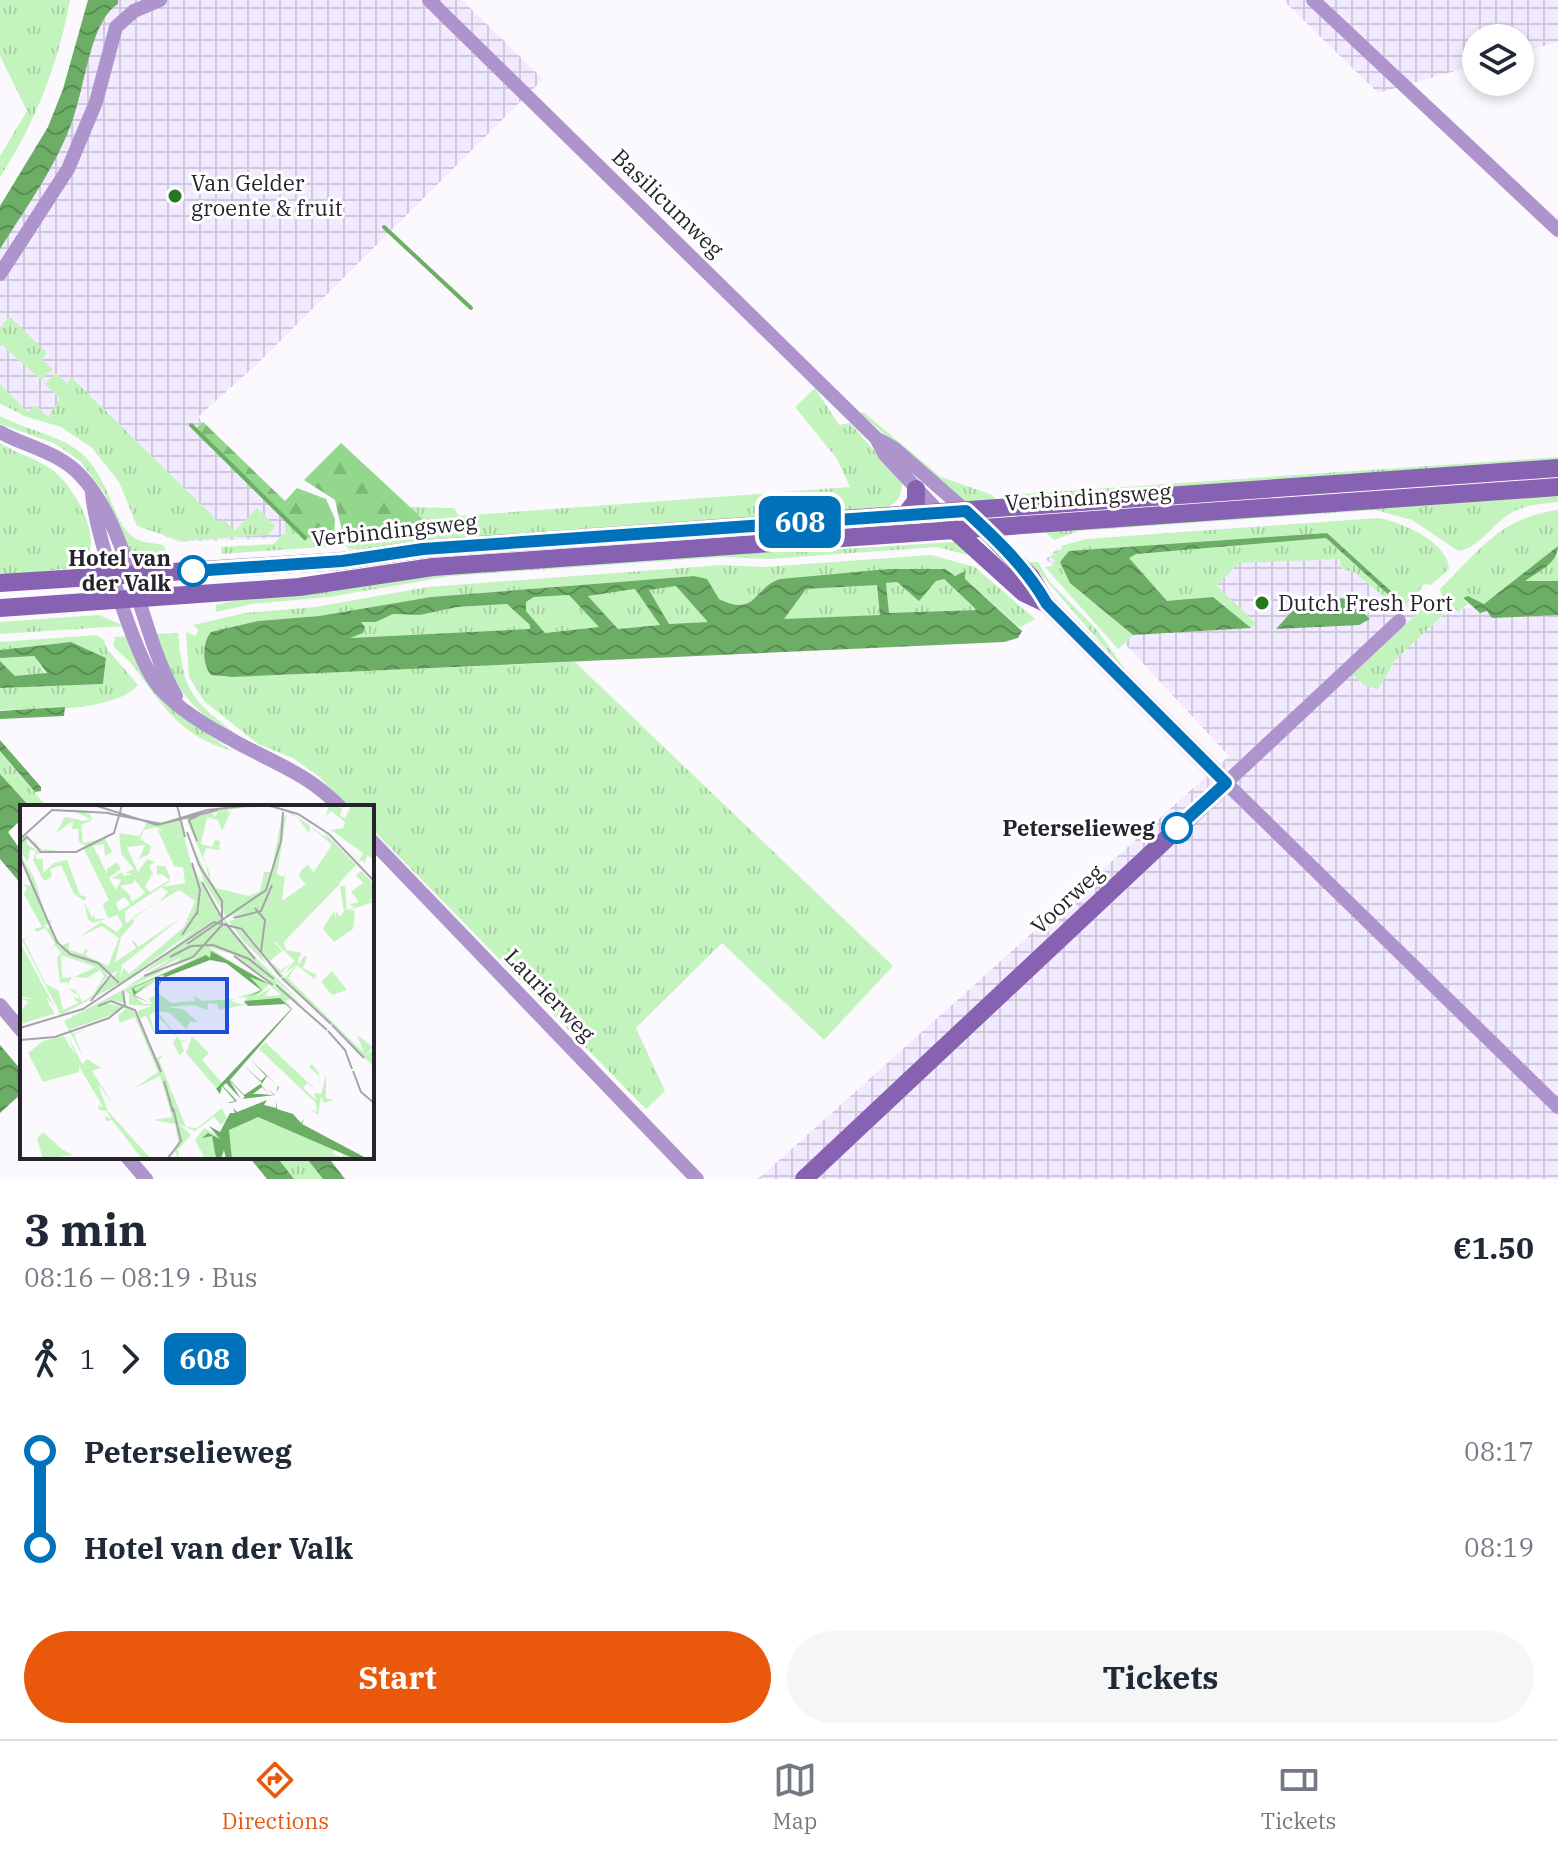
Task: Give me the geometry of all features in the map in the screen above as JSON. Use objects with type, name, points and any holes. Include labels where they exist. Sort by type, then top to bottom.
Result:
[{"type":"street","points":[[0,274],[68,169],[96,102],[116,27],[134,11],[160,0]]},
{"type":"street","name":"Basilicumweg","points":[[429,0],[876,438],[894,448],[966,511]]},
{"type":"street","points":[[1313,0],[1558,230]]},
{"type":"street","points":[[0,432],[65,463],[103,506],[155,683],[182,707],[227,738],[286,764],[337,805]]},
{"type":"street","name":"Basilicumweg","points":[[876,438],[885,455],[939,512]]},
{"type":"street","name":"Verbindingsweg","points":[[0,583],[342,561],[423,549],[1558,468]]},
{"type":"street","name":"Verbindingsweg","points":[[0,608],[325,585],[433,567],[1558,487]]},
{"type":"street","points":[[906,514],[917,497],[916,489]]},
{"type":"street","points":[[966,511],[1031,577],[1047,604],[1558,1107]]},
{"type":"street","points":[[939,512],[954,530],[1024,593],[1047,604]]},
{"type":"street","points":[[1013,557],[1015,539],[1023,525]]},
{"type":"street","name":"Voorweg","points":[[804,1179],[1399,621]]},
{"type":"street","name":"Laurierweg","points":[[374,843],[697,1179]]},
{"type":"street","points":[[0,1005],[20,1029]]},
{"type":"street","points":[[129,1159],[146,1179]]},
{"type":"shaded area","points":[[111,0],[462,0],[543,79],[256,365],[199,416],[204,431],[308,537],[176,542],[139,520],[115,464],[77,428],[0,405],[0,239],[96,20]]},
{"type":"shaded area","points":[[1283,0],[1558,0],[1558,42],[1534,48],[1534,24],[1462,24],[1462,69],[1378,93]]},
{"type":"shaded area","points":[[1331,530],[1425,612],[1558,599],[1558,1179],[758,1179],[1229,756],[1046,559],[1057,549]]},
{"type":"green space","points":[[0,0],[70,0],[44,92],[24,136],[0,177],[0,156],[27,111],[0,56]]},
{"type":"green space","points":[[9,316],[47,353],[42,359],[52,369],[41,380],[0,343],[0,329]]},
{"type":"green space","points":[[56,373],[67,383],[72,378],[219,522],[223,519],[235,531],[257,508],[275,526],[268,535],[181,541],[137,526],[119,482],[92,448],[61,427],[24,416],[0,403],[0,384],[28,412],[35,405],[48,417],[60,399],[45,384]]},
{"type":"green space","points":[[815,388],[839,425],[850,423],[902,482],[899,497],[892,505],[366,549],[349,549],[344,545],[342,531],[424,527],[423,519],[410,507],[454,508],[459,516],[850,487],[837,459],[795,407]]},
{"type":"green space","points":[[863,412],[941,477],[990,494],[1000,502],[966,504],[861,414]]},
{"type":"green space","points":[[0,416],[80,452],[97,473],[126,530],[140,541],[163,545],[170,558],[136,559],[122,541],[105,494],[80,461],[54,443],[0,424]]},
{"type":"green space","points":[[203,422],[285,501],[297,488],[326,499],[335,519],[334,535],[305,538],[195,429]]},
{"type":"green space","points":[[0,443],[51,469],[78,501],[85,515],[91,544],[88,557],[81,567],[0,576]]},
{"type":"green space","points":[[341,443],[423,519],[424,527],[342,531],[335,500],[304,480]]},
{"type":"green space","points":[[1558,457],[1558,464],[1015,502],[1007,495]]},
{"type":"green space","points":[[1558,491],[1558,502],[1516,510],[1477,542],[1458,551],[1412,520],[1376,510],[1079,531],[1054,540],[1043,530]]},
{"type":"green space","points":[[1558,510],[1558,546],[1484,604],[1468,596],[1463,599],[1468,604],[1458,612],[1441,594],[1440,589],[1492,538],[1521,520]]},
{"type":"green space","points":[[1378,518],[1422,535],[1433,542],[1447,559],[1449,569],[1431,585],[1424,584],[1415,598],[1398,608],[1354,572],[1341,569],[1340,559],[1239,563],[1217,586],[1256,623],[1251,628],[1213,597],[1167,601],[1128,557],[1326,538],[1391,597],[1327,533],[1069,551],[1070,583],[1133,635],[1118,649],[1045,567],[1052,566],[1055,560],[1050,557],[1062,549],[1061,546],[1086,539]]},
{"type":"green space","points":[[285,519],[305,538],[336,530],[335,546],[222,554],[221,547],[273,544],[285,533]]},
{"type":"green space","points":[[954,542],[972,556],[937,547],[769,559],[721,557],[451,576],[329,597],[252,604],[216,612],[216,605],[241,599],[414,575],[759,549],[796,552]]},
{"type":"green space","points":[[1558,554],[1558,581],[1524,582]]},
{"type":"green space","points":[[931,555],[975,567],[1035,619],[1021,627],[1017,625],[965,579],[965,572],[955,576],[920,569],[780,579],[741,605],[719,599],[706,579],[694,576],[431,597],[319,616],[258,621],[205,643],[207,669],[224,677],[575,662],[893,966],[824,1040],[722,943],[636,1028],[665,1091],[646,1109],[374,831],[374,805],[348,805],[318,776],[293,758],[258,744],[204,701],[189,677],[186,632],[195,636],[199,630],[193,625],[245,613],[316,607],[428,587],[722,565],[765,567]]},
{"type":"green space","points":[[1030,562],[1038,562],[1049,581],[1098,631],[1132,679]]},
{"type":"green space","points":[[944,579],[978,610],[889,614],[886,583],[897,582],[919,600],[936,581]]},
{"type":"green space","points":[[877,585],[881,615],[783,620],[805,589]]},
{"type":"green space","points":[[676,586],[708,622],[669,624],[648,589]]},
{"type":"green space","points":[[636,589],[661,625],[618,629],[588,596]]},
{"type":"green space","points":[[569,595],[600,627],[545,633],[526,611],[526,602],[534,597]]},
{"type":"green space","points":[[1434,598],[1444,614],[1395,660],[1378,689],[1364,685],[1352,674]]},
{"type":"green space","points":[[507,604],[530,625],[530,629],[350,638],[363,633],[361,622],[376,622],[393,614],[420,615],[457,607]]},
{"type":"green space","points":[[99,615],[124,626],[0,634],[0,622]]},
{"type":"green space","points":[[178,633],[183,670],[193,694],[211,714],[241,738],[207,718],[177,683],[154,634]]},
{"type":"green space","points":[[97,635],[138,685],[111,701],[93,705],[0,710],[0,688],[103,684],[106,658],[71,642],[0,650],[0,642]]},
{"type":"green space","points":[[130,636],[174,711],[232,751],[199,737],[165,707],[113,645],[115,637]]},
{"type":"green space","points":[[34,656],[46,675],[15,676],[0,661],[0,658]]},
{"type":"green space","points":[[0,751],[45,805],[28,805],[0,774]]},
{"type":"green space","points":[[308,1160],[323,1179],[294,1179],[279,1161]]},
{"type":"water","points":[[88,0],[118,0],[118,4],[109,12],[95,38],[74,116],[59,151],[0,249],[0,206],[48,127],[63,89]]},
{"type":"water","points":[[1327,533],[1394,594],[1391,597],[1326,538],[1136,554],[1129,558],[1167,601],[1213,597],[1251,628],[1133,635],[1070,583],[1060,562],[1069,551]]},
{"type":"water","points":[[1558,546],[1551,562],[1525,581],[1558,581],[1558,615],[1492,618],[1487,611],[1480,613],[1463,598],[1468,596],[1484,604]]},
{"type":"water","points":[[889,569],[945,569],[955,576],[965,571],[965,579],[1022,631],[1018,638],[1004,642],[232,677],[211,675],[205,659],[206,642],[211,632],[258,621],[319,616],[431,597],[694,576],[707,579],[719,599],[741,605],[780,579]],"holes":[[[944,579],[977,610],[889,613],[886,583],[897,582],[919,601],[936,581]],[[877,585],[880,615],[784,619],[806,589]],[[676,586],[707,621],[669,624],[649,590]],[[635,589],[660,625],[618,629],[588,596]],[[569,595],[599,627],[545,633],[526,611],[526,602],[534,597]],[[507,604],[530,625],[530,629],[350,638],[363,633],[365,627],[361,622],[376,622],[393,614],[420,615],[457,607]]]},
{"type":"water","points":[[1347,598],[1370,619],[1359,625],[1276,629],[1301,601]]},
{"type":"water","points":[[71,642],[106,658],[103,684],[0,688],[0,661],[15,676],[47,673],[34,656],[0,658],[0,650]]},
{"type":"water","points":[[65,707],[64,716],[0,719],[0,711]]},
{"type":"water","points":[[0,740],[41,787],[41,791],[35,792],[0,751]]},
{"type":"water","points":[[0,774],[28,805],[20,805],[20,821],[8,832],[20,849],[20,883],[0,859]]},
{"type":"water","points":[[0,1045],[20,1069],[20,1095],[0,1113]]},
{"type":"water","points":[[251,1159],[330,1159],[345,1179],[323,1179],[308,1160],[280,1161],[294,1179],[267,1179]]},
{"type":"waterway","points":[[384,227],[471,308]]},
{"type":"waterway","points":[[191,425],[305,538]]},
{"type":"bus line","name":"608","points":[[193,571],[342,561],[423,549],[966,511],[1031,577],[1047,604],[1226,783],[1177,828]]},
{"type":"place","name":"Van Gelder groente & fruit","points":[[175,196]]},
{"type":"place","name":"Hotel van der Valk","points":[[193,571]]},
{"type":"place","name":"Dutch Fresh Port","points":[[1262,603]]},
{"type":"place","name":"Peterselieweg","points":[[1177,828]]}]
